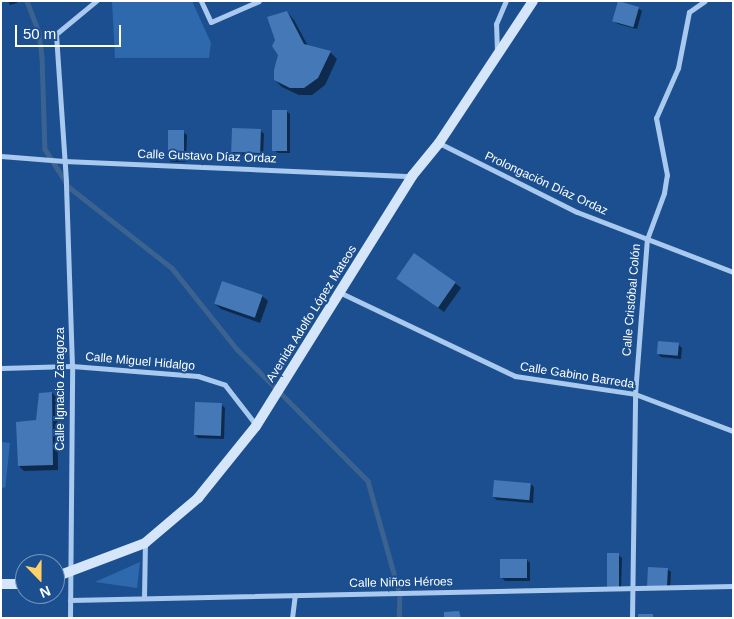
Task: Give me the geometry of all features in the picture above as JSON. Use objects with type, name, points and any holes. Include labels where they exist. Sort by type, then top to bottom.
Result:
[{"type":"main road","name":"Avenida Adolfo López Mateos","points":[[65,575],[145,543],[198,498],[256,426],[273,401],[412,176],[439,143],[533,1]]},
{"type":"main road","points":[[1,584],[15,584]]},
{"type":"street","name":"Calle Ignacio Zaragoza","points":[[70,618],[72,366],[64,161],[56,34],[96,1]]},
{"type":"street","points":[[201,1],[211,22],[260,1]]},
{"type":"street","points":[[497,54],[496,24],[506,1]]},
{"type":"street","name":"Calle Cristóbal Colón","points":[[632,618],[635,394],[647,239],[664,193],[667,175],[656,118],[678,68],[689,12],[705,1]]},
{"type":"street","name":"Prolongación Díaz Ordaz","points":[[439,143],[577,212],[733,272]]},
{"type":"street","name":"Calle Gustavo Díaz Ordaz","points":[[1,156],[64,161],[412,176]]},
{"type":"street","name":"Calle Gabino Barreda","points":[[341,293],[515,376],[635,394],[733,431]]},
{"type":"street","name":"Calle Miguel Hidalgo","points":[[1,368],[72,366],[198,376],[225,385],[256,426]]},
{"type":"street","points":[[144,598],[145,543]]},
{"type":"street","name":"Calle Niños Héroes","points":[[70,600],[733,586]]},
{"type":"street","points":[[292,618],[295,595]]},
{"type":"shaded area","points":[[112,1],[192,1],[211,43],[209,58],[115,58]]},
{"type":"shaded area","points":[[1,442],[10,443],[5,488],[1,487]]},
{"type":"shaded area","points":[[140,562],[137,588],[95,582]]},
{"type":"building","points":[[618,1],[639,7],[633,27],[612,21]]},
{"type":"building","points":[[287,11],[304,44],[331,51],[318,78],[304,88],[290,88],[274,80],[274,70],[278,55],[272,46],[275,40],[267,17]]},
{"type":"building","points":[[272,110],[287,110],[287,151],[272,151]]},
{"type":"building","points":[[232,128],[261,129],[260,153],[231,152]]},
{"type":"building","points":[[168,130],[184,130],[184,159],[168,159]]},
{"type":"building","points":[[414,253],[456,282],[438,308],[396,278]]},
{"type":"building","points":[[222,281],[263,295],[255,318],[214,304]]},
{"type":"building","points":[[658,341],[679,343],[678,356],[657,354]]},
{"type":"building","points":[[52,392],[53,465],[18,466],[16,422],[36,420],[39,393]]},
{"type":"building","points":[[195,402],[222,403],[221,436],[194,435]]},
{"type":"building","points":[[494,480],[531,483],[529,500],[493,497]]},
{"type":"building","points":[[607,553],[619,553],[619,587],[607,587]]},
{"type":"building","points":[[500,559],[527,559],[527,578],[500,578]]},
{"type":"building","points":[[648,567],[668,568],[667,587],[647,586]]},
{"type":"building","points":[[459,611],[461,618],[444,618],[444,612]]},
{"type":"building","points":[[638,614],[653,614],[653,618],[638,618]]},
{"type":"waterway","points":[[27,1],[39,33],[42,56],[45,149],[69,187],[172,268],[237,349],[368,481],[400,595],[399,618]]}]
